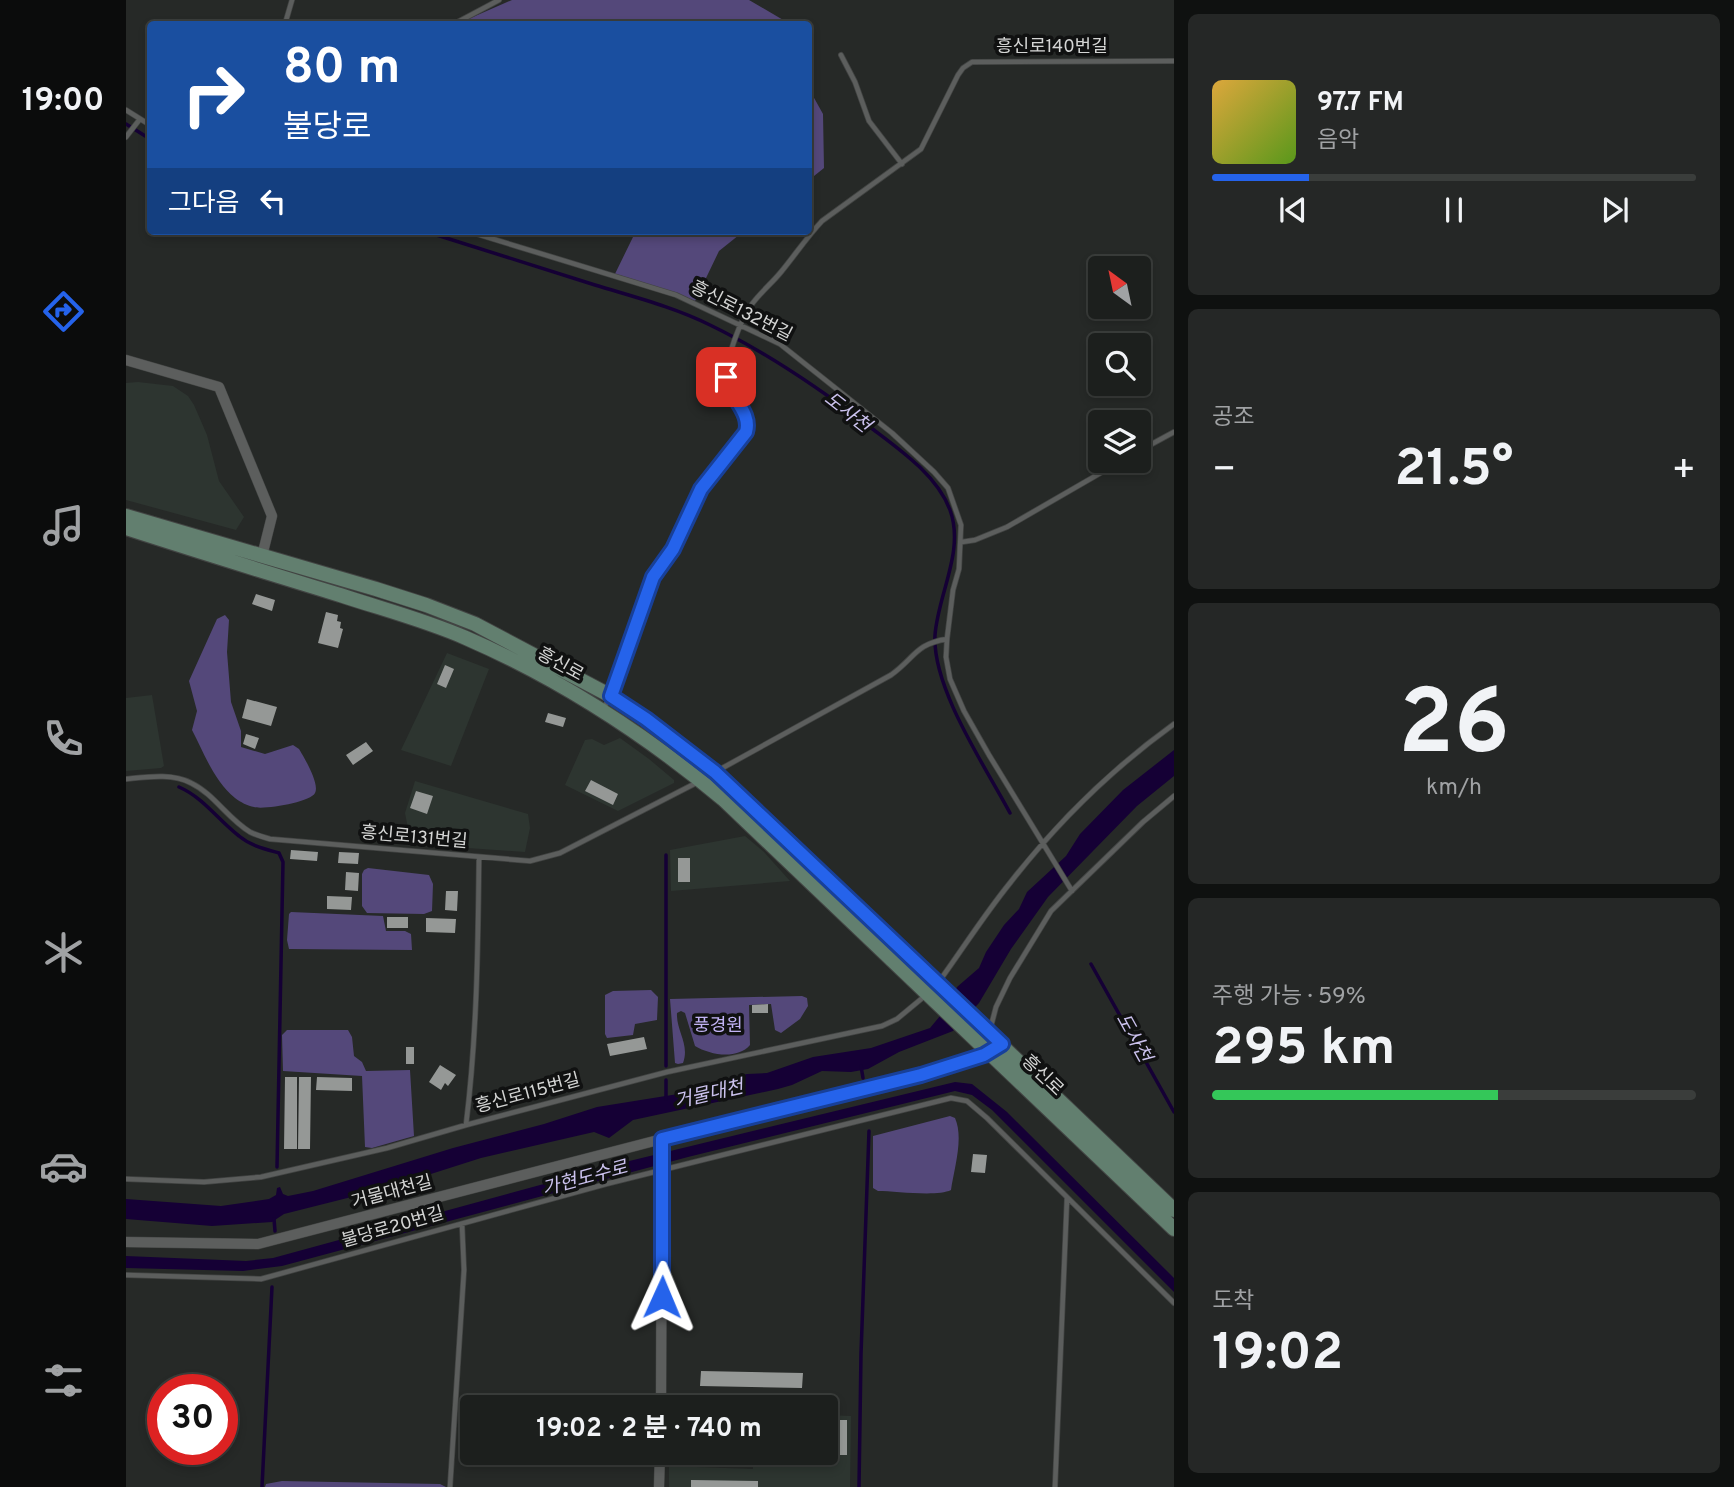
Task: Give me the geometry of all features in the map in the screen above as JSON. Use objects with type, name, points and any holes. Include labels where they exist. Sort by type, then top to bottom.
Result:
[{"type":"main road","name":"흥신로","points":[[126,516],[455,615],[507,639],[611,696],[715,772],[934,991]]},
{"type":"main road","name":"흥신로","points":[[126,528],[440,627],[486,647],[601,712],[665,753],[701,780],[980,1031],[1174,1229]]},
{"type":"main road","name":"흥신로","points":[[995,1048],[1174,1210]]},
{"type":"street","points":[[126,360],[219,387],[272,516],[262,556]]},
{"type":"street","name":"거물대천길","points":[[126,1242],[258,1244],[921,1075],[966,1062],[995,1048]]},
{"type":"street","points":[[661,1395],[662,1139]]},
{"type":"street","points":[[659,1487],[660,1465]]},
{"type":"lane","points":[[286,21],[292,0]]},
{"type":"lane","points":[[460,21],[499,0]]},
{"type":"lane","points":[[841,55],[855,82],[869,121],[902,164]]},
{"type":"lane","name":"흥신로140번길","points":[[812,234],[822,221],[921,149],[958,75],[972,62],[1174,61]]},
{"type":"lane","points":[[126,110],[147,124]]},
{"type":"lane","points":[[128,135],[139,121]]},
{"type":"lane","name":"흥신로132번길","points":[[480,235],[676,295],[740,329],[780,344],[919,457],[948,488],[961,525],[962,542],[944,639],[950,679],[989,755],[1072,891]]},
{"type":"lane","name":"흥신로140번길","points":[[601,712],[611,696],[653,577],[673,549],[701,489],[746,432],[746,416],[728,388],[726,377],[740,329],[752,304],[771,285],[811,235]]},
{"type":"lane","points":[[1151,444],[1174,432]]},
{"type":"lane","points":[[962,542],[986,537],[1007,527],[1100,473]]},
{"type":"lane","points":[[715,772],[891,676],[903,667],[918,648],[928,642],[944,639]]},
{"type":"lane","points":[[934,991],[1009,884],[1044,844],[1091,794],[1174,724]]},
{"type":"lane","name":"흥신로131번길","points":[[126,779],[158,777],[190,782],[242,826],[252,833],[270,839],[530,862],[561,853],[701,780]]},
{"type":"lane","points":[[980,1031],[1051,911],[1143,822],[1174,796]]},
{"type":"lane","points":[[466,1125],[473,1065],[478,858]]},
{"type":"lane","name":"흥신로115번길","points":[[126,1179],[204,1182],[261,1177],[387,1148],[667,1072],[882,1026],[897,1019],[934,991]]},
{"type":"lane","name":"불당로20번길","points":[[126,1275],[261,1279],[663,1170],[951,1098],[967,1101],[979,1111],[1174,1303]]},
{"type":"lane","points":[[1055,1487],[1068,1197]]},
{"type":"lane","points":[[450,1487],[463,1282],[462,1223]]},
{"type":"shaded area","points":[[126,383],[173,386],[188,396],[194,405],[207,435],[219,481],[244,517],[236,530],[126,500]]},
{"type":"shaded area","points":[[447,653],[489,669],[451,766],[401,750]]},
{"type":"shaded area","points":[[152,695],[164,766],[126,771],[126,698]]},
{"type":"shaded area","points":[[620,738],[649,759],[674,780],[674,783],[618,811],[565,785],[585,740],[592,739],[604,745]]},
{"type":"shaded area","points":[[415,781],[528,814],[530,828],[525,852],[411,844],[405,813]]},
{"type":"shaded area","points":[[745,836],[764,852],[790,881],[671,891],[670,850]]},
{"type":"shaded area","points":[[838,1415],[851,1416],[850,1487],[669,1487],[669,1466],[753,1469],[753,1465],[838,1465]]},
{"type":"green space","points":[[512,0],[749,0],[785,21],[464,21]]},
{"type":"green space","points":[[812,94],[823,114],[824,168],[812,178]]},
{"type":"green space","points":[[632,235],[739,235],[719,251],[695,301],[613,278]]},
{"type":"green space","points":[[225,615],[229,620],[227,652],[231,702],[241,731],[241,747],[265,754],[293,745],[299,749],[315,783],[316,789],[312,796],[287,804],[259,808],[239,801],[215,775],[192,730],[197,711],[189,681],[217,619]]},
{"type":"green space","points":[[368,868],[429,875],[433,884],[432,911],[424,914],[367,913],[362,906],[362,874]]},
{"type":"green space","points":[[291,912],[383,916],[386,931],[405,931],[411,934],[412,950],[289,949],[287,940]]},
{"type":"green space","points":[[651,990],[658,997],[657,1020],[635,1024],[633,1035],[607,1038],[605,995],[613,991]]},
{"type":"green space","name":"풍경원","points":[[807,998],[808,1006],[800,1019],[781,1033],[775,1030],[771,1004],[749,1005],[750,1045],[745,1050],[731,1054],[716,1054],[695,1046],[685,1013],[677,1013],[685,1056],[683,1063],[675,1063],[670,999]]},
{"type":"green space","points":[[287,1030],[348,1030],[352,1037],[354,1056],[362,1062],[366,1071],[410,1070],[414,1136],[372,1148],[365,1147],[362,1076],[283,1071],[282,1035]]},
{"type":"green space","points":[[950,1116],[955,1118],[959,1135],[951,1190],[916,1193],[878,1191],[873,1188],[873,1136]]},
{"type":"green space","points":[[282,1481],[440,1484],[446,1487],[265,1487],[266,1484]]},
{"type":"water","name":"거물대천","points":[[1174,750],[1174,776],[1137,806],[1048,897],[1011,949],[979,1003],[953,1031],[899,1052],[868,1069],[851,1072],[822,1071],[778,1089],[633,1120],[609,1138],[594,1132],[481,1158],[387,1188],[284,1214],[272,1222],[212,1226],[126,1219],[126,1199],[221,1206],[269,1199],[276,1195],[277,1188],[280,1187],[283,1194],[288,1196],[313,1191],[597,1107],[678,1094],[747,1074],[767,1073],[813,1057],[871,1048],[930,1028],[950,1004],[957,987],[979,968],[986,952],[1004,925],[1019,909],[1027,892],[1066,856],[1080,834],[1123,790]]},
{"type":"water","name":"가현도수로","points":[[955,1082],[972,1084],[1007,1112],[1174,1278],[1174,1292],[992,1110],[972,1095],[955,1091],[688,1157],[282,1266],[243,1271],[126,1268],[126,1256],[246,1261],[273,1258],[617,1164]]},
{"type":"building","points":[[256,594],[275,600],[272,611],[252,604]]},
{"type":"building","points":[[326,612],[338,615],[337,621],[341,622],[340,628],[343,629],[338,648],[318,643]]},
{"type":"building","points":[[445,665],[454,669],[446,688],[437,684]]},
{"type":"building","points":[[247,699],[277,707],[271,726],[242,718]]},
{"type":"building","points":[[548,713],[566,718],[563,727],[545,722]]},
{"type":"building","points":[[246,734],[259,738],[255,749],[243,744]]},
{"type":"building","points":[[366,742],[373,751],[353,765],[346,755]]},
{"type":"building","points":[[591,780],[618,794],[613,805],[585,791]]},
{"type":"building","points":[[416,791],[433,796],[427,814],[410,808]]},
{"type":"building","points":[[437,837],[462,839],[461,846],[437,844]]},
{"type":"building","points":[[291,850],[318,852],[317,861],[290,859]]},
{"type":"building","points":[[339,852],[359,853],[358,864],[338,863]]},
{"type":"building","points":[[678,858],[690,858],[690,882],[678,882]]},
{"type":"building","points":[[346,872],[359,873],[358,891],[345,890]]},
{"type":"building","points":[[446,891],[458,891],[457,911],[445,910]]},
{"type":"building","points":[[327,896],[352,897],[351,910],[327,909]]},
{"type":"building","points":[[387,917],[408,917],[408,928],[387,928]]},
{"type":"building","points":[[426,918],[456,919],[455,933],[426,932]]},
{"type":"building","points":[[768,1004],[768,1013],[752,1013],[752,1005]]},
{"type":"building","points":[[644,1037],[647,1049],[610,1056],[607,1044]]},
{"type":"building","points":[[406,1047],[414,1047],[414,1064],[406,1064]]},
{"type":"building","points":[[440,1065],[456,1075],[448,1086],[445,1083],[441,1090],[429,1082]]},
{"type":"building","points":[[285,1077],[297,1077],[297,1149],[284,1149]]},
{"type":"building","points":[[299,1077],[311,1077],[310,1149],[298,1149]]},
{"type":"building","points":[[317,1077],[352,1078],[352,1091],[316,1090]]},
{"type":"building","points":[[973,1154],[987,1155],[985,1173],[971,1172]]},
{"type":"building","points":[[701,1371],[803,1373],[802,1388],[700,1386]]},
{"type":"building","points":[[838,1420],[847,1420],[847,1455],[838,1455]]},
{"type":"building","points":[[691,1480],[758,1481],[758,1487],[691,1487]]},
{"type":"waterway","name":"도사천","points":[[126,124],[147,137]]},
{"type":"waterway","name":"도사천","points":[[437,235],[654,303],[710,325],[773,359],[812,385],[893,444],[927,474],[944,497],[954,525],[953,557],[937,620],[936,656],[942,679],[962,726],[1010,813]]},
{"type":"waterway","points":[[179,787],[196,797],[244,839],[258,847],[279,853],[283,862],[277,1167]]},
{"type":"waterway","points":[[666,855],[666,1066]]},
{"type":"waterway","name":"도사천","points":[[1091,964],[1174,1112]]},
{"type":"waterway","points":[[861,1066],[863,1078]]},
{"type":"waterway","name":"거물대천","points":[[666,1080],[666,1099]]},
{"type":"waterway","points":[[859,1487],[869,1131]]},
{"type":"waterway","points":[[274,1219],[275,1231]]},
{"type":"waterway","points":[[262,1487],[272,1287]]},
{"type":"route","points":[[662,1297],[662,1139],[921,1075],[966,1062],[989,1053],[1002,1044],[715,772],[611,696],[653,577],[680,538],[684,523],[701,489],[746,432],[746,416],[728,388],[726,377]]}]
